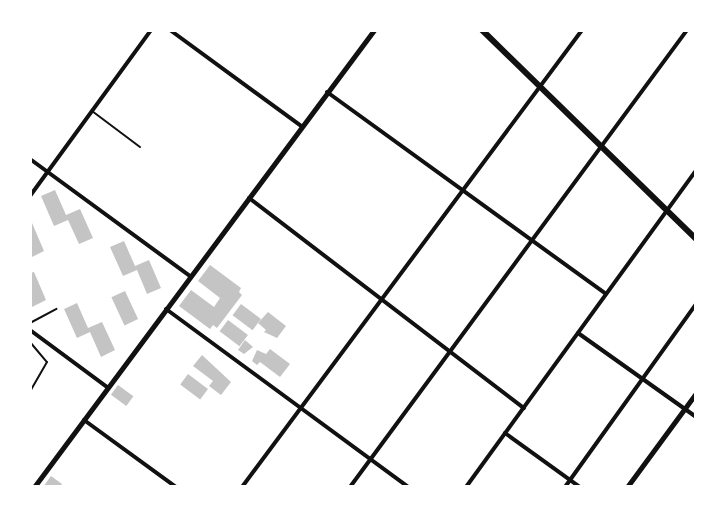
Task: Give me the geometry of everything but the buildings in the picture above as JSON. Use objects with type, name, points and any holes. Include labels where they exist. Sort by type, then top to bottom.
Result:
[{"type":"main road","points":[[482,30],[696,239]]},
{"type":"street","points":[[30,196],[151,30]]},
{"type":"street","points":[[170,30],[301,126]]},
{"type":"street","points":[[34,487],[374,30]]},
{"type":"street","points":[[242,487],[461,189],[582,30]]},
{"type":"street","points":[[350,487],[687,30]]},
{"type":"street","points":[[326,92],[606,294]]},
{"type":"street","points":[[30,159],[190,276]]},
{"type":"street","points":[[466,487],[696,170]]},
{"type":"street","points":[[248,198],[524,408]]},
{"type":"street","points":[[565,487],[696,304]]},
{"type":"street","points":[[166,309],[408,487]]},
{"type":"street","points":[[30,330],[107,387]]},
{"type":"street","points":[[578,333],[696,417]]},
{"type":"street","points":[[627,487],[696,393]]},
{"type":"street","points":[[84,420],[176,487]]},
{"type":"street","points":[[505,433],[580,487]]},
{"type":"lane","points":[[92,111],[140,147]]},
{"type":"lane","points":[[30,322],[56,309]]},
{"type":"lane","points":[[30,342],[47,362],[30,391]]}]
